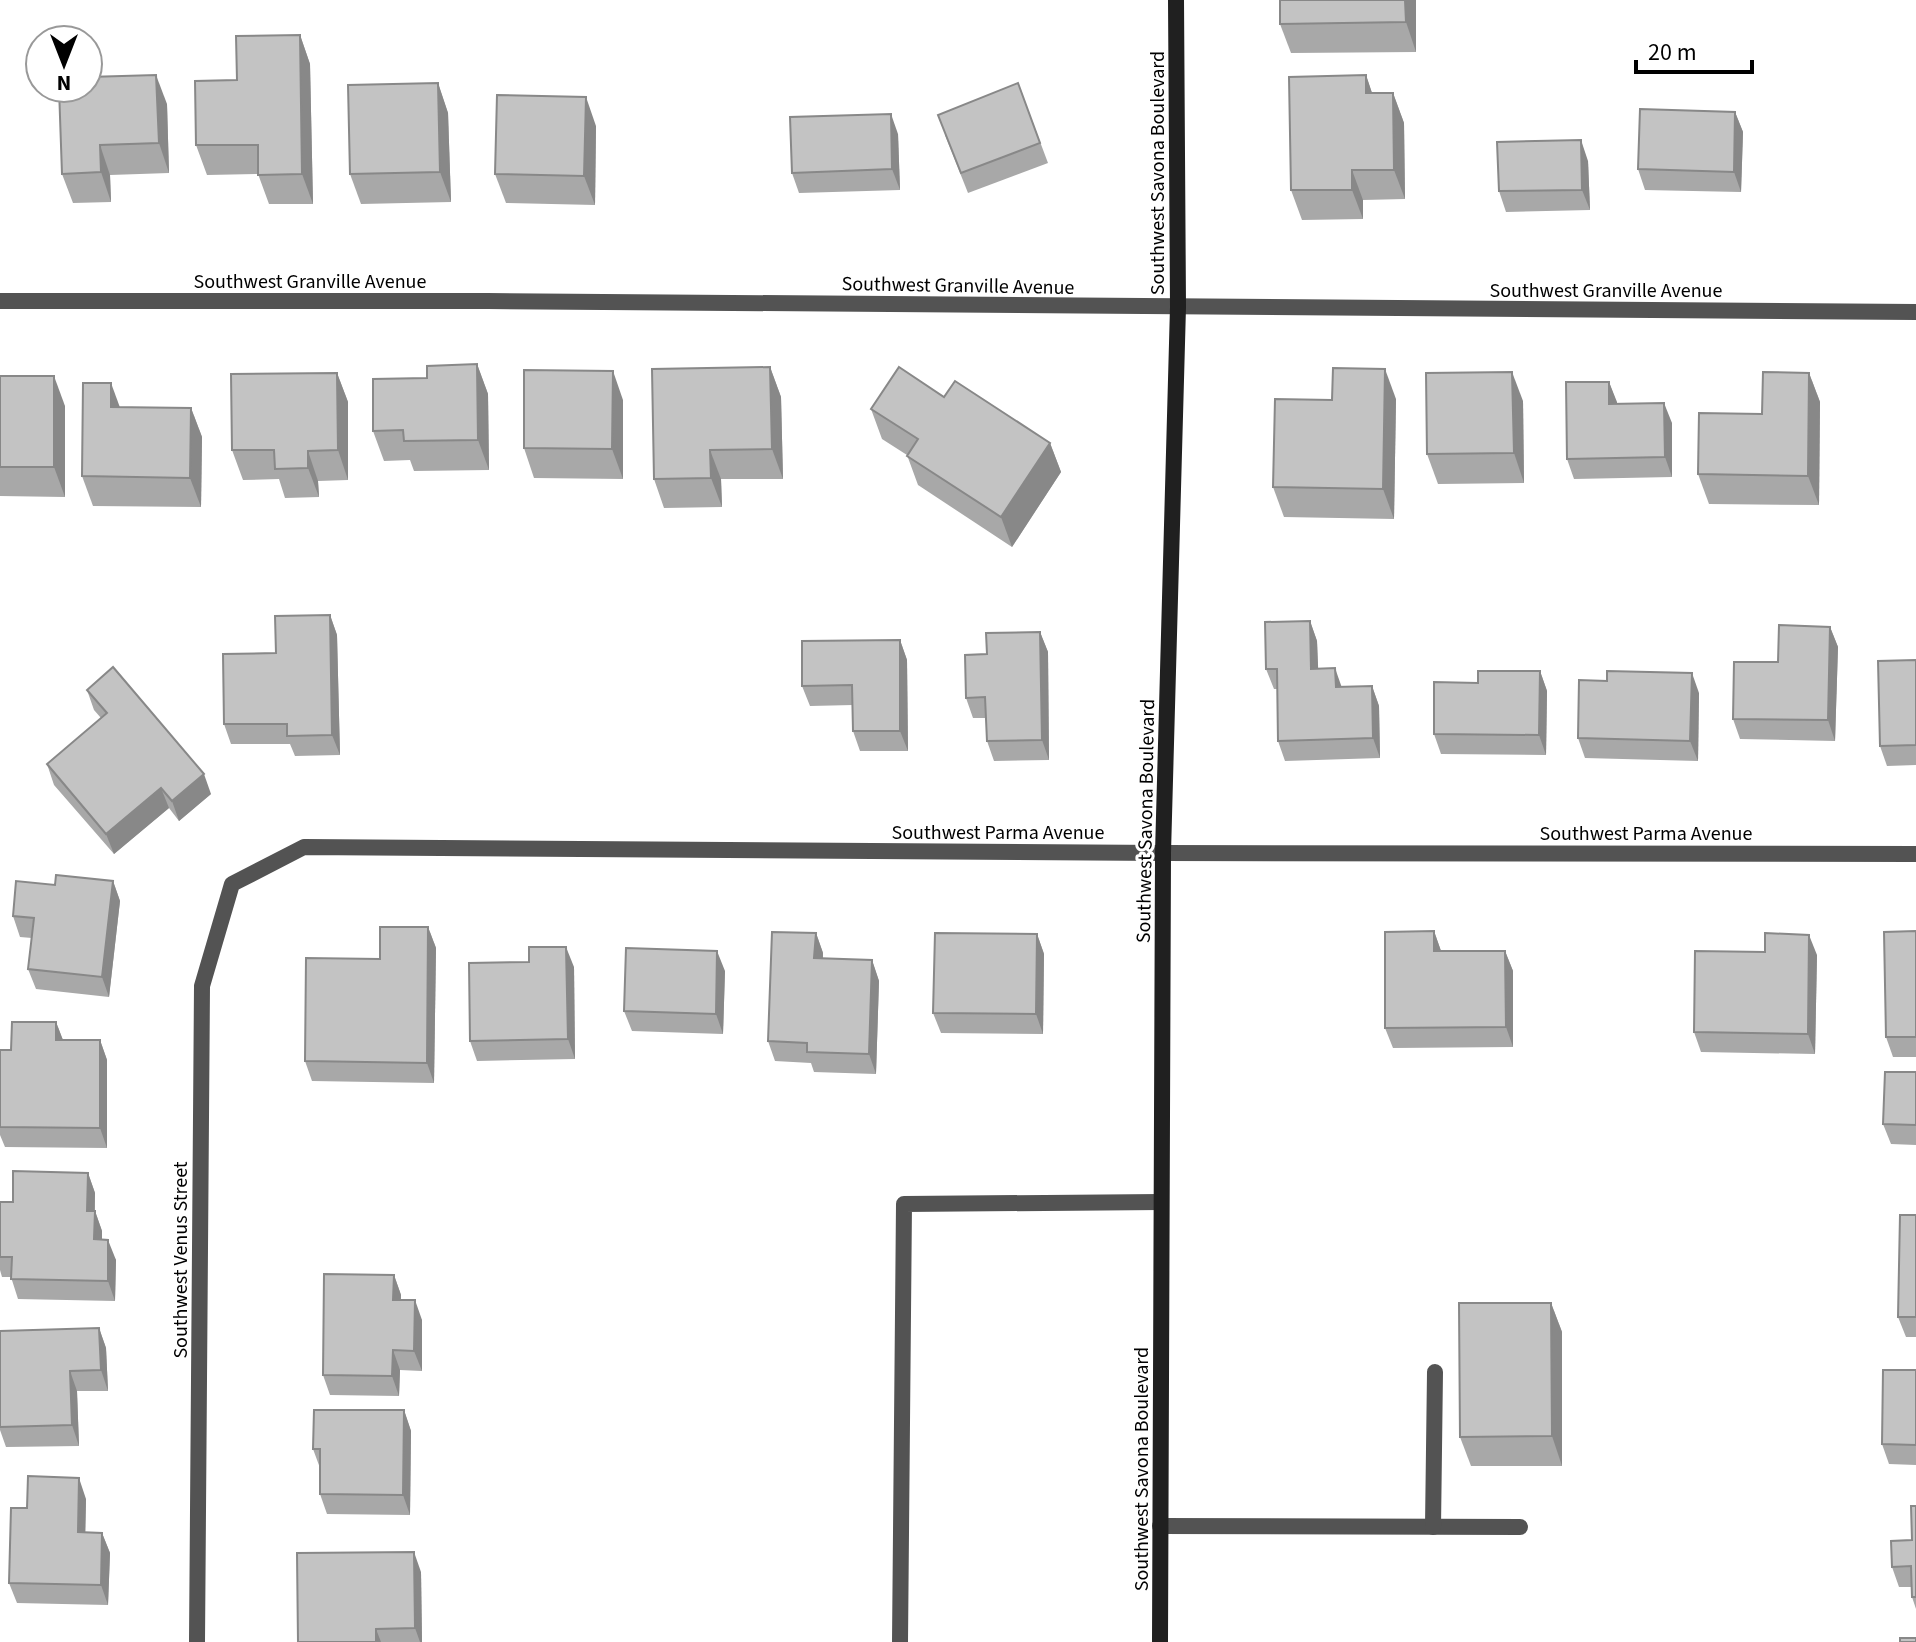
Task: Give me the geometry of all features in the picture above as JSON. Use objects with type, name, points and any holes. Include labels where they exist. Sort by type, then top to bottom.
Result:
[{"type":"street","name":"Southwest Savona Boulevard","points":[[1160,1642],[1163,853],[1178,307],[1176,0]]},
{"type":"street","name":"Southwest Granville Avenue","points":[[0,301],[487,301],[1916,312]]},
{"type":"street","name":"Southwest Parma Avenue","points":[[232,884],[304,847],[1916,854]]},
{"type":"street","name":"Southwest Venus Street","points":[[197,1642],[202,986],[232,884]]},
{"type":"street","points":[[900,1642],[904,1204],[1161,1202]]},
{"type":"street","points":[[1433,1527],[1435,1372]]},
{"type":"street","points":[[1160,1526],[1520,1527]]},
{"type":"building","points":[[1280,0],[1405,0],[1406,22],[1280,24]]},
{"type":"building","points":[[300,35],[302,174],[258,175],[258,145],[196,145],[195,81],[237,80],[236,36]]},
{"type":"building","points":[[156,75],[159,143],[100,145],[101,172],[62,174],[60,104],[104,104],[104,77]]},
{"type":"building","points":[[1366,75],[1366,93],[1393,93],[1394,170],[1352,170],[1352,190],[1291,190],[1289,77]]},
{"type":"building","points":[[438,83],[440,172],[350,174],[348,85]]},
{"type":"building","points":[[1018,83],[1040,143],[961,173],[938,115]]},
{"type":"building","points":[[497,95],[586,97],[584,176],[495,174]]},
{"type":"building","points":[[1640,109],[1735,112],[1734,172],[1638,169]]},
{"type":"building","points":[[891,114],[892,169],[792,173],[790,117]]},
{"type":"building","points":[[1581,140],[1582,190],[1499,191],[1497,142]]},
{"type":"building","points":[[477,364],[478,440],[404,441],[403,430],[373,431],[373,379],[427,378],[427,366]]},
{"type":"building","points":[[770,367],[772,449],[710,450],[711,478],[654,479],[652,369]]},
{"type":"building","points":[[899,367],[944,397],[955,381],[1050,443],[1001,517],[907,456],[918,439],[871,409]]},
{"type":"building","points":[[1333,368],[1385,369],[1383,489],[1273,487],[1275,399],[1332,400]]},
{"type":"building","points":[[524,370],[613,371],[612,449],[524,448]]},
{"type":"building","points":[[1512,372],[1514,453],[1427,454],[1426,373]]},
{"type":"building","points":[[1763,372],[1809,373],[1808,476],[1698,474],[1699,413],[1762,414]]},
{"type":"building","points":[[337,373],[338,450],[308,451],[308,468],[275,469],[274,450],[232,450],[231,374]]},
{"type":"building","points":[[0,376],[54,376],[54,467],[0,467]]},
{"type":"building","points":[[1566,382],[1609,382],[1609,404],[1664,403],[1665,457],[1567,459]]},
{"type":"building","points":[[83,383],[111,383],[111,407],[191,408],[190,478],[82,476]]},
{"type":"building","points":[[330,615],[332,735],[287,736],[287,724],[224,724],[223,654],[276,653],[275,616]]},
{"type":"building","points":[[1310,621],[1311,669],[1335,668],[1336,687],[1372,686],[1373,738],[1278,741],[1277,669],[1266,669],[1265,622]]},
{"type":"building","points":[[1779,625],[1830,627],[1828,720],[1733,719],[1734,662],[1778,662]]},
{"type":"building","points":[[1040,632],[1042,740],[987,741],[985,697],[966,698],[965,655],[987,654],[986,633]]},
{"type":"building","points":[[900,640],[900,731],[853,731],[852,685],[802,686],[802,641]]},
{"type":"building","points":[[1916,660],[1916,745],[1880,746],[1878,661]]},
{"type":"building","points":[[113,667],[204,774],[172,801],[161,788],[106,834],[47,764],[107,713],[87,690]]},
{"type":"building","points":[[1478,671],[1540,671],[1539,735],[1434,734],[1434,682],[1478,683]]},
{"type":"building","points":[[1607,671],[1692,673],[1690,741],[1578,738],[1579,680],[1607,681]]},
{"type":"building","points":[[56,875],[113,881],[102,977],[28,969],[34,918],[13,916],[16,881],[55,885]]},
{"type":"building","points":[[380,927],[428,927],[427,1063],[305,1061],[306,958],[380,959]]},
{"type":"building","points":[[1434,931],[1434,951],[1505,951],[1506,1027],[1385,1028],[1385,932]]},
{"type":"building","points":[[1916,931],[1916,1037],[1886,1037],[1884,932]]},
{"type":"building","points":[[772,932],[816,933],[814,958],[872,960],[869,1054],[807,1052],[807,1043],[768,1041]]},
{"type":"building","points":[[935,933],[1037,934],[1036,1014],[933,1013]]},
{"type":"building","points":[[1765,933],[1809,935],[1808,1034],[1694,1032],[1695,951],[1765,952]]},
{"type":"building","points":[[529,947],[566,947],[568,1039],[470,1041],[469,963],[529,962]]},
{"type":"building","points":[[626,948],[717,951],[716,1014],[624,1011]]},
{"type":"building","points":[[12,1022],[56,1022],[56,1040],[100,1040],[100,1128],[0,1127],[0,1050],[11,1050]]},
{"type":"building","points":[[1885,1072],[1916,1072],[1916,1125],[1883,1124]]},
{"type":"building","points":[[13,1171],[88,1173],[87,1211],[95,1211],[94,1239],[108,1240],[108,1281],[11,1279],[12,1257],[0,1257],[0,1202],[13,1202]]},
{"type":"building","points":[[1900,1215],[1916,1215],[1916,1317],[1898,1317]]},
{"type":"building","points":[[324,1274],[394,1275],[393,1300],[415,1300],[414,1351],[393,1350],[392,1376],[323,1375]]},
{"type":"building","points":[[1459,1303],[1551,1303],[1552,1436],[1460,1437]]},
{"type":"building","points":[[99,1328],[101,1370],[70,1371],[72,1425],[0,1427],[0,1331]]},
{"type":"building","points":[[1883,1370],[1916,1370],[1916,1445],[1882,1444]]},
{"type":"building","points":[[314,1410],[404,1410],[403,1495],[320,1494],[320,1449],[313,1449]]},
{"type":"building","points":[[28,1476],[79,1478],[78,1532],[102,1533],[101,1585],[9,1583],[11,1508],[27,1508]]},
{"type":"building","points":[[1911,1506],[1916,1506],[1916,1597],[1912,1597],[1911,1566],[1892,1567],[1891,1541],[1912,1540]]},
{"type":"building","points":[[414,1552],[415,1628],[376,1629],[376,1642],[298,1642],[297,1553]]},
{"type":"building","points":[[1900,1638],[1916,1638],[1916,1642],[1900,1642]]}]
